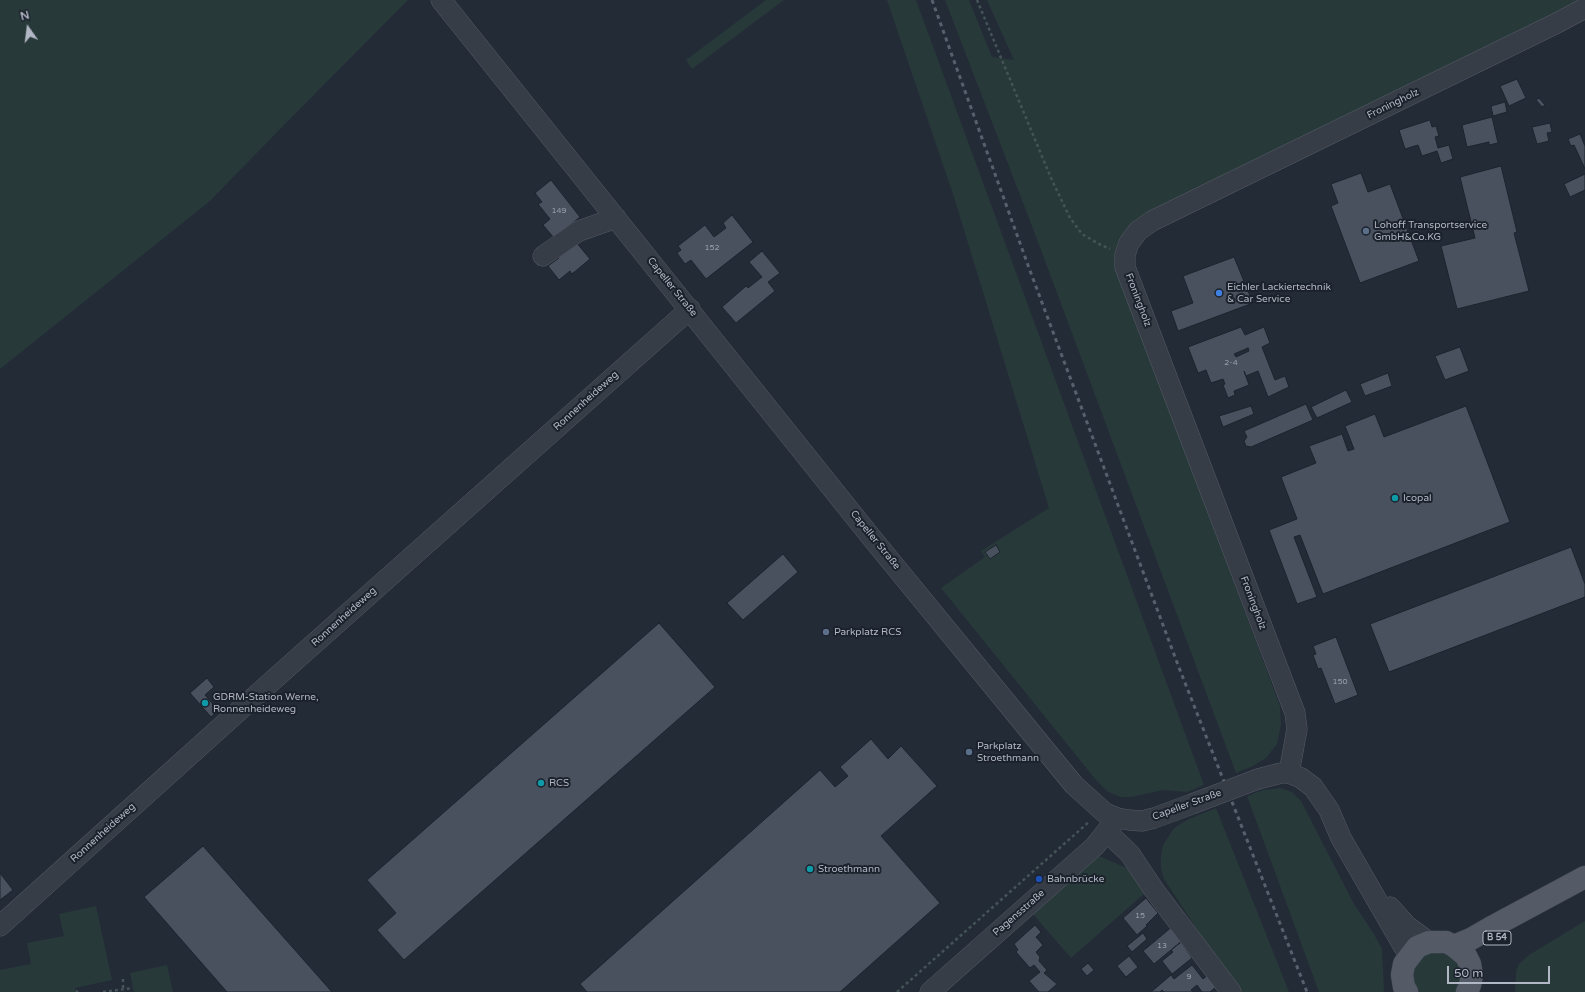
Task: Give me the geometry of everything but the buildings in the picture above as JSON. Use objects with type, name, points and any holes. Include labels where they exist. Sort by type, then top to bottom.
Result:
[{"type":"main road","name":"B 54","points":[[1454,946],[1471,939],[1585,878]]},
{"type":"main road","name":"B 54","points":[[1470,964],[1524,911]]},
{"type":"main road","points":[[1404,990],[1402,975],[1404,964],[1409,956],[1417,947],[1429,942],[1446,942],[1454,946],[1466,956],[1470,964],[1472,975],[1467,992]]},
{"type":"street","name":"Capeller Straße","points":[[441,0],[690,309],[871,537],[1042,747],[1074,785],[1105,813],[1112,825],[1154,818],[1258,779],[1281,772],[1288,773]]},
{"type":"street","name":"Froningholz","points":[[1288,773],[1297,729],[1295,713],[1125,267],[1125,255],[1129,242],[1138,231],[1152,221],[1585,8]]},
{"type":"street","points":[[543,256],[579,232],[616,218]]},
{"type":"street","name":"Ronnenheideweg","points":[[0,926],[277,676],[690,309]]},
{"type":"street","points":[[1288,773],[1300,778],[1313,787],[1329,810],[1341,838],[1409,956]]},
{"type":"street","points":[[1112,825],[1154,890],[1230,992]]},
{"type":"street","name":"Pagensstraße","points":[[930,992],[1095,846],[1112,825]]},
{"type":"street","points":[[1369,885],[1407,926],[1429,942]]},
{"type":"path","points":[[977,0],[1051,178],[1070,218],[1082,234],[1099,244],[1125,255]]},
{"type":"path","points":[[123,976],[123,988]]},
{"type":"path","points":[[103,992],[123,988],[133,988]]},
{"type":"shaded area","points":[[0,0],[408,0],[210,201],[0,369]]},
{"type":"shaded area","points":[[766,0],[784,0],[692,69],[686,60]]},
{"type":"shaded area","points":[[887,0],[916,0],[1204,785],[1187,792],[1163,790],[1132,797],[1121,797],[1108,792],[1096,780],[941,588],[985,557],[981,551],[1049,508],[953,194]]},
{"type":"shaded area","points":[[945,0],[969,0],[992,57],[1014,60],[987,0],[1583,0],[1148,214],[1117,268],[1280,706],[1281,724],[1277,744],[1266,758],[1253,766],[1236,773],[1035,234]]},
{"type":"shaded area","points":[[1280,788],[1292,792],[1301,801],[1354,904],[1382,949],[1384,992],[1319,992],[1247,796],[1263,790]]},
{"type":"shaded area","points":[[1216,808],[1289,992],[1238,992],[1164,879],[1161,868],[1163,845],[1174,828],[1187,820]]},
{"type":"shaded area","points":[[1096,855],[1139,873],[1146,892],[1071,958],[1032,913]]},
{"type":"shaded area","points":[[96,906],[112,980],[75,988],[76,992],[0,992],[0,970],[31,964],[27,943],[64,936],[59,914]]},
{"type":"shaded area","points":[[1585,921],[1585,992],[1515,992],[1516,972],[1519,964],[1529,955]]},
{"type":"shaded area","points":[[1437,949],[1458,960],[1462,975],[1456,992],[1414,992],[1410,985],[1416,957]]},
{"type":"shaded area","points":[[167,965],[173,992],[134,992],[130,973]]},
{"type":"railway","points":[[932,0],[1029,268],[1178,665],[1307,992]]},
{"type":"place","name":"Lohoff Transportservice GmbH&Co.KG","points":[[1366,231]]},
{"type":"place","name":"Eichler Lackiertechnik & Car Service","points":[[1219,293]]},
{"type":"place","name":"Icopal","points":[[1395,498]]},
{"type":"place","name":"Parkplatz RCS","points":[[826,632]]},
{"type":"place","name":"GDRM-Station Werne, Ronnenheideweg","points":[[205,703]]},
{"type":"place","name":"Parkplatz Stroethmann","points":[[969,752]]},
{"type":"place","name":"RCS","points":[[541,783]]},
{"type":"place","name":"Stroethmann","points":[[810,869]]},
{"type":"place","name":"Bahnbrücke","points":[[1039,879]]}]
